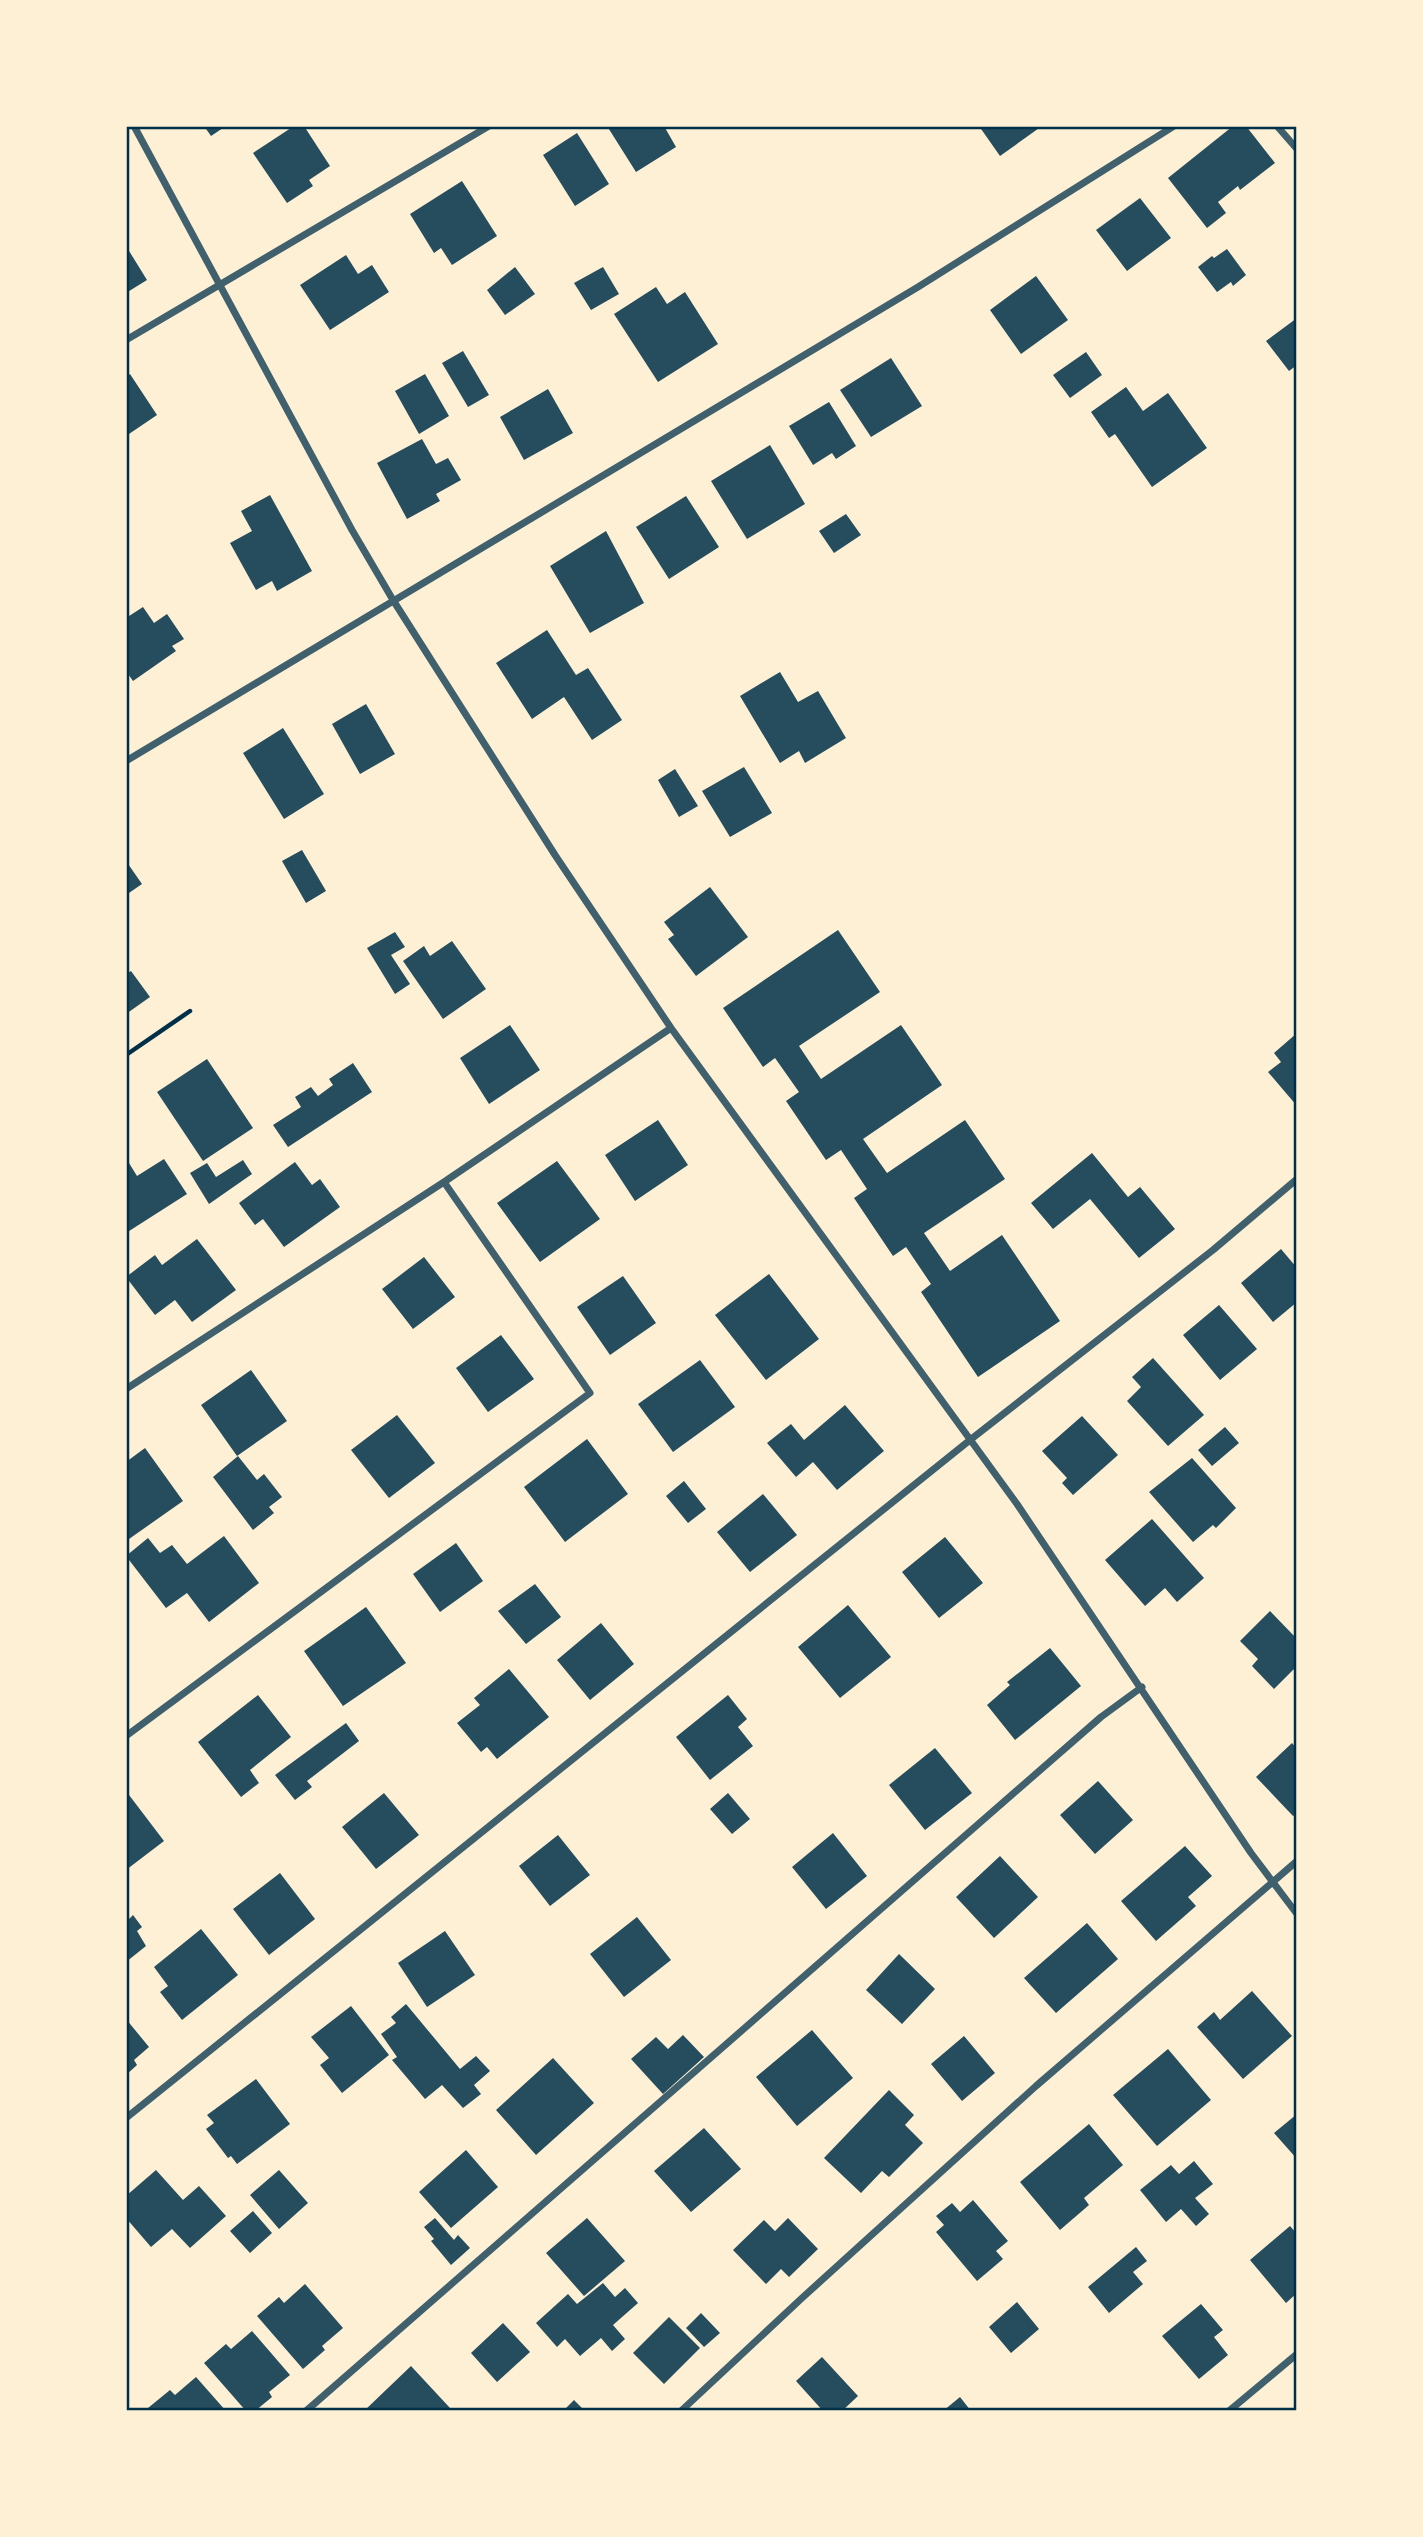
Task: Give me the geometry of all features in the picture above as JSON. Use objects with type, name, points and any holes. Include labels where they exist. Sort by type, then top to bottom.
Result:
[{"type":"street","points":[[134,126],[352,530],[393,600],[538,829],[671,1028],[970,1440],[1142,1687],[1272,1883],[1297,1914]]},
{"type":"street","points":[[126,340],[489,126]]},
{"type":"street","points":[[126,761],[918,287],[1174,126]]},
{"type":"street","points":[[1277,126],[1297,149]]},
{"type":"street","points":[[126,1389],[444,1182],[671,1028]]},
{"type":"street","points":[[126,2118],[970,1440],[1202,1258],[1297,1179]]},
{"type":"street","points":[[126,1737],[590,1394],[444,1182]]},
{"type":"street","points":[[306,2411],[1101,1717],[1142,1687]]},
{"type":"street","points":[[681,2411],[1036,2087],[1297,1861]]},
{"type":"street","points":[[1229,2411],[1297,2354]]},
{"type":"path","points":[[126,1055],[190,1011]]},
{"type":"building","points":[[204,126],[226,126],[211,136]]},
{"type":"building","points":[[294,126],[304,126],[330,166],[309,180],[313,186],[287,203],[253,153]]},
{"type":"building","points":[[607,126],[664,126],[676,147],[636,172]]},
{"type":"building","points":[[979,126],[1042,126],[1000,156]]},
{"type":"building","points":[[1233,126],[1246,126],[1275,163],[1240,190],[1238,186],[1218,202],[1226,213],[1207,228],[1168,178]]},
{"type":"building","points":[[577,133],[609,184],[575,206],[543,155]]},
{"type":"building","points":[[462,181],[497,236],[452,265],[441,248],[434,253],[410,214]]},
{"type":"building","points":[[1140,198],[1171,238],[1127,271],[1096,230]]},
{"type":"building","points":[[126,246],[147,280],[126,293]]},
{"type":"building","points":[[1227,249],[1246,275],[1233,286],[1231,282],[1217,292],[1198,267]]},
{"type":"building","points":[[346,255],[358,274],[372,265],[389,292],[330,330],[300,285]]},
{"type":"building","points":[[515,267],[535,294],[505,315],[487,290]]},
{"type":"building","points":[[603,267],[619,294],[591,310],[574,283]]},
{"type":"building","points":[[1036,276],[1068,320],[1021,354],[990,310]]},
{"type":"building","points":[[656,287],[667,304],[685,292],[718,344],[658,382],[614,314]]},
{"type":"building","points":[[1297,318],[1297,365],[1289,371],[1266,341]]},
{"type":"building","points":[[463,351],[489,395],[468,407],[442,363]]},
{"type":"building","points":[[1086,352],[1102,375],[1070,398],[1053,375]]},
{"type":"building","points":[[891,358],[922,406],[871,437],[840,390]]},
{"type":"building","points":[[130,374],[157,415],[126,436],[126,377]]},
{"type":"building","points":[[425,374],[449,416],[419,434],[395,391]]},
{"type":"building","points":[[1126,387],[1143,411],[1168,393],[1207,448],[1152,487],[1115,434],[1109,438],[1091,412]]},
{"type":"building","points":[[548,389],[573,433],[524,460],[500,417]]},
{"type":"building","points":[[829,402],[856,446],[836,459],[832,453],[813,465],[789,426]]},
{"type":"building","points":[[422,439],[436,464],[448,458],[461,480],[436,494],[440,501],[407,519],[377,463]]},
{"type":"building","points":[[770,445],[805,504],[747,539],[711,481]]},
{"type":"building","points":[[270,495],[312,571],[277,591],[272,581],[256,590],[230,543],[252,531],[241,511]]},
{"type":"building","points":[[686,496],[719,547],[669,579],[636,527]]},
{"type":"building","points":[[846,514],[861,535],[834,553],[819,531]]},
{"type":"building","points":[[606,531],[644,603],[590,633],[550,566]]},
{"type":"building","points":[[143,607],[154,623],[167,614],[184,639],[172,646],[176,651],[133,681],[126,671],[126,618]]},
{"type":"building","points":[[547,630],[576,675],[588,668],[622,720],[592,740],[564,697],[532,719],[496,663]]},
{"type":"building","points":[[780,672],[798,702],[818,691],[846,738],[805,763],[799,751],[780,763],[740,696]]},
{"type":"building","points":[[366,704],[395,754],[360,774],[332,724]]},
{"type":"building","points":[[283,728],[324,794],[284,819],[243,753]]},
{"type":"building","points":[[744,767],[772,813],[730,837],[702,791]]},
{"type":"building","points":[[675,769],[698,806],[679,817],[658,780]]},
{"type":"building","points":[[302,850],[326,891],[306,903],[282,861]]},
{"type":"building","points":[[126,861],[142,884],[126,895]]},
{"type":"building","points":[[710,887],[748,937],[696,976],[668,939],[674,935],[664,922]]},
{"type":"building","points":[[838,930],[880,992],[799,1046],[821,1079],[901,1025],[942,1085],[863,1139],[887,1173],[965,1120],[1005,1179],[924,1233],[950,1271],[1002,1235],[1060,1321],[978,1377],[921,1292],[931,1284],[906,1247],[893,1256],[854,1198],[867,1189],[841,1150],[826,1160],[786,1101],[799,1092],[775,1058],[763,1067],[723,1008]]},
{"type":"building","points":[[395,932],[405,947],[391,955],[410,984],[395,994],[367,948]]},
{"type":"building","points":[[452,941],[486,989],[443,1019],[403,961],[424,946],[430,956]]},
{"type":"building","points":[[131,971],[150,997],[126,1014],[126,974]]},
{"type":"building","points":[[510,1025],[540,1070],[489,1104],[460,1058]]},
{"type":"building","points":[[1297,1033],[1297,1106],[1268,1072],[1281,1062],[1274,1053]]},
{"type":"building","points":[[207,1059],[253,1128],[203,1161],[157,1092]]},
{"type":"building","points":[[353,1063],[372,1092],[288,1147],[273,1125],[301,1107],[295,1097],[311,1087],[318,1096],[333,1085],[329,1079]]},
{"type":"building","points":[[658,1120],[688,1165],[635,1201],[605,1155]]},
{"type":"building","points":[[1092,1153],[1128,1197],[1140,1187],[1175,1229],[1139,1258],[1090,1199],[1053,1229],[1031,1203]]},
{"type":"building","points":[[164,1159],[187,1194],[126,1233],[126,1165],[129,1163],[137,1176]]},
{"type":"building","points":[[243,1160],[252,1174],[209,1204],[190,1173],[207,1163],[216,1177]]},
{"type":"building","points":[[557,1161],[600,1219],[540,1262],[497,1203]]},
{"type":"building","points":[[295,1162],[312,1185],[320,1179],[340,1207],[284,1247],[263,1219],[255,1225],[239,1203]]},
{"type":"building","points":[[197,1239],[236,1290],[192,1322],[175,1300],[155,1315],[126,1277],[155,1255],[162,1265]]},
{"type":"building","points":[[1281,1249],[1297,1268],[1297,1302],[1273,1322],[1241,1283]]},
{"type":"building","points":[[424,1257],[455,1297],[413,1329],[382,1289]]},
{"type":"building","points":[[769,1274],[819,1339],[766,1380],[715,1315]]},
{"type":"building","points":[[623,1276],[656,1323],[610,1355],[577,1307]]},
{"type":"building","points":[[1219,1305],[1257,1349],[1220,1380],[1183,1335]]},
{"type":"building","points":[[501,1335],[534,1379],[488,1412],[456,1368]]},
{"type":"building","points":[[1153,1358],[1204,1415],[1168,1446],[1127,1401],[1141,1387],[1132,1377]]},
{"type":"building","points":[[700,1360],[735,1407],[673,1452],[638,1404]]},
{"type":"building","points":[[251,1370],[287,1421],[237,1456],[201,1405]]},
{"type":"building","points":[[845,1405],[884,1451],[837,1490],[813,1462],[796,1477],[767,1443],[791,1424],[804,1440]]},
{"type":"building","points":[[397,1415],[435,1463],[389,1498],[351,1450]]},
{"type":"building","points":[[1082,1416],[1118,1455],[1073,1495],[1062,1483],[1067,1478],[1042,1451]]},
{"type":"building","points":[[1225,1427],[1239,1443],[1212,1466],[1198,1450]]},
{"type":"building","points":[[587,1439],[628,1494],[565,1542],[524,1487]]},
{"type":"building","points":[[145,1448],[183,1501],[129,1539],[126,1534],[126,1462]]},
{"type":"building","points":[[238,1456],[257,1480],[264,1474],[282,1497],[269,1507],[274,1513],[253,1530],[213,1477]]},
{"type":"building","points":[[1192,1458],[1236,1508],[1216,1528],[1213,1525],[1193,1542],[1149,1492]]},
{"type":"building","points":[[684,1481],[706,1509],[688,1523],[666,1496]]},
{"type":"building","points":[[763,1494],[797,1535],[750,1572],[717,1532]]},
{"type":"building","points":[[1152,1519],[1204,1578],[1177,1602],[1165,1588],[1145,1606],[1105,1560]]},
{"type":"building","points":[[224,1536],[259,1583],[209,1622],[187,1593],[166,1608],[126,1556],[148,1538],[160,1553],[172,1545],[187,1564]]},
{"type":"building","points":[[945,1537],[983,1583],[939,1618],[902,1572]]},
{"type":"building","points":[[456,1543],[483,1581],[440,1612],[413,1574]]},
{"type":"building","points":[[535,1584],[561,1617],[526,1644],[498,1611]]},
{"type":"building","points":[[848,1605],[891,1657],[840,1698],[798,1647]]},
{"type":"building","points":[[366,1607],[406,1663],[343,1706],[304,1651]]},
{"type":"building","points":[[1270,1611],[1297,1639],[1297,1666],[1274,1689],[1252,1666],[1258,1659],[1240,1641]]},
{"type":"building","points":[[601,1623],[634,1664],[590,1700],[557,1660]]},
{"type":"building","points":[[1050,1648],[1081,1686],[1015,1740],[987,1705],[1010,1685],[1007,1682]]},
{"type":"building","points":[[509,1669],[549,1717],[497,1759],[487,1747],[481,1752],[457,1723],[480,1705],[474,1698]]},
{"type":"building","points":[[258,1695],[291,1737],[250,1770],[259,1783],[241,1797],[198,1742]]},
{"type":"building","points":[[728,1695],[747,1719],[738,1727],[753,1746],[710,1780],[676,1737]]},
{"type":"building","points":[[346,1723],[359,1741],[307,1781],[312,1787],[295,1800],[275,1775]]},
{"type":"building","points":[[1292,1743],[1297,1749],[1297,1813],[1293,1816],[1256,1777]]},
{"type":"building","points":[[935,1748],[972,1793],[925,1830],[889,1785]]},
{"type":"building","points":[[1098,1781],[1133,1820],[1095,1854],[1060,1815]]},
{"type":"building","points":[[126,1791],[164,1841],[126,1870]]},
{"type":"building","points":[[384,1793],[419,1835],[376,1869],[342,1827]]},
{"type":"building","points":[[728,1793],[750,1819],[732,1834],[710,1809]]},
{"type":"building","points":[[833,1833],[867,1876],[826,1909],[792,1867]]},
{"type":"building","points":[[558,1835],[590,1875],[550,1906],[519,1866]]},
{"type":"building","points":[[1185,1846],[1212,1876],[1188,1897],[1196,1906],[1156,1941],[1121,1901]]},
{"type":"building","points":[[1000,1856],[1038,1897],[994,1938],[956,1897]]},
{"type":"building","points":[[280,1873],[315,1919],[269,1955],[233,1909]]},
{"type":"building","points":[[133,1915],[142,1927],[137,1931],[146,1946],[126,1962],[126,1919],[127,1921]]},
{"type":"building","points":[[637,1917],[671,1960],[624,1997],[590,1954]]},
{"type":"building","points":[[1087,1923],[1118,1959],[1056,2013],[1024,1978]]},
{"type":"building","points":[[201,1929],[238,1975],[182,2020],[160,1992],[168,1986],[154,1967]]},
{"type":"building","points":[[445,1931],[475,1975],[427,2007],[398,1963]]},
{"type":"building","points":[[899,1954],[935,1989],[902,2024],[866,1990]]},
{"type":"building","points":[[1252,1991],[1292,2036],[1243,2079],[1197,2027],[1214,2012],[1220,2020]]},
{"type":"building","points":[[406,2004],[460,2069],[476,2056],[490,2071],[474,2085],[481,2094],[463,2108],[442,2085],[425,2099],[392,2060],[397,2057],[381,2034],[396,2023],[391,2017]]},
{"type":"building","points":[[351,2006],[389,2055],[342,2093],[320,2065],[329,2058],[311,2037]]},
{"type":"building","points":[[126,2019],[149,2047],[134,2060],[137,2065],[126,2075]]},
{"type":"building","points":[[812,2030],[853,2078],[797,2126],[756,2077]]},
{"type":"building","points":[[683,2035],[704,2057],[663,2094],[631,2059],[656,2037],[668,2049]]},
{"type":"building","points":[[964,2036],[995,2073],[962,2101],[931,2064]]},
{"type":"building","points":[[1168,2049],[1211,2100],[1157,2146],[1113,2095]]},
{"type":"building","points":[[553,2058],[594,2103],[536,2155],[496,2110]]},
{"type":"building","points":[[256,2079],[290,2124],[237,2164],[231,2156],[228,2158],[206,2129],[214,2123],[207,2115]]},
{"type":"building","points":[[889,2090],[914,2115],[905,2125],[923,2143],[889,2177],[882,2171],[861,2193],[824,2158]]},
{"type":"building","points":[[1297,2114],[1297,2159],[1274,2133]]},
{"type":"building","points":[[1089,2124],[1123,2165],[1084,2198],[1089,2205],[1060,2230],[1020,2182]]},
{"type":"building","points":[[704,2128],[741,2169],[691,2212],[654,2171]]},
{"type":"building","points":[[466,2150],[498,2187],[451,2228],[419,2192]]},
{"type":"building","points":[[1194,2161],[1213,2184],[1195,2198],[1209,2214],[1196,2226],[1181,2209],[1166,2222],[1140,2190],[1171,2165],[1179,2174]]},
{"type":"building","points":[[156,2170],[183,2200],[199,2186],[226,2216],[190,2248],[172,2229],[151,2247],[126,2218],[126,2196]]},
{"type":"building","points":[[279,2170],[308,2203],[279,2229],[250,2195]]},
{"type":"building","points":[[973,2200],[1008,2241],[996,2251],[1003,2259],[977,2281],[936,2232],[944,2225],[936,2216],[952,2203],[960,2212]]},
{"type":"building","points":[[253,2211],[272,2233],[250,2253],[230,2231]]},
{"type":"building","points":[[435,2218],[454,2240],[458,2235],[470,2248],[451,2265],[431,2241],[434,2239],[424,2227]]},
{"type":"building","points":[[587,2218],[625,2261],[584,2296],[546,2253]]},
{"type":"building","points":[[788,2218],[818,2249],[789,2277],[781,2269],[766,2284],[733,2250],[764,2220],[775,2231]]},
{"type":"building","points":[[1290,2226],[1297,2234],[1297,2293],[1286,2303],[1250,2260]]},
{"type":"building","points":[[1136,2247],[1147,2261],[1133,2272],[1143,2284],[1109,2313],[1088,2287]]},
{"type":"building","points":[[603,2283],[615,2297],[625,2288],[638,2303],[613,2325],[625,2339],[612,2351],[601,2338],[580,2356],[565,2339],[557,2347],[536,2323],[568,2294],[577,2304]]},
{"type":"building","points":[[305,2284],[343,2328],[322,2346],[325,2350],[303,2369],[257,2316],[279,2297],[284,2303]]},
{"type":"building","points":[[1017,2302],[1039,2329],[1011,2353],[989,2327]]},
{"type":"building","points":[[1201,2304],[1223,2330],[1214,2337],[1228,2355],[1199,2379],[1162,2336]]},
{"type":"building","points":[[701,2313],[720,2333],[704,2347],[686,2328]]},
{"type":"building","points":[[669,2317],[700,2348],[664,2384],[633,2353]]},
{"type":"building","points":[[503,2323],[530,2352],[497,2382],[471,2353]]},
{"type":"building","points":[[252,2331],[290,2375],[269,2392],[272,2397],[255,2411],[246,2411],[204,2363],[226,2344],[231,2349]]},
{"type":"building","points":[[822,2357],[858,2396],[842,2411],[823,2411],[796,2381]]},
{"type":"building","points":[[411,2366],[450,2408],[446,2411],[364,2411]]},
{"type":"building","points":[[196,2377],[226,2411],[150,2411],[148,2408],[170,2390],[175,2395]]},
{"type":"building","points":[[960,2397],[971,2411],[943,2411]]},
{"type":"building","points":[[574,2400],[585,2411],[563,2411]]}]
